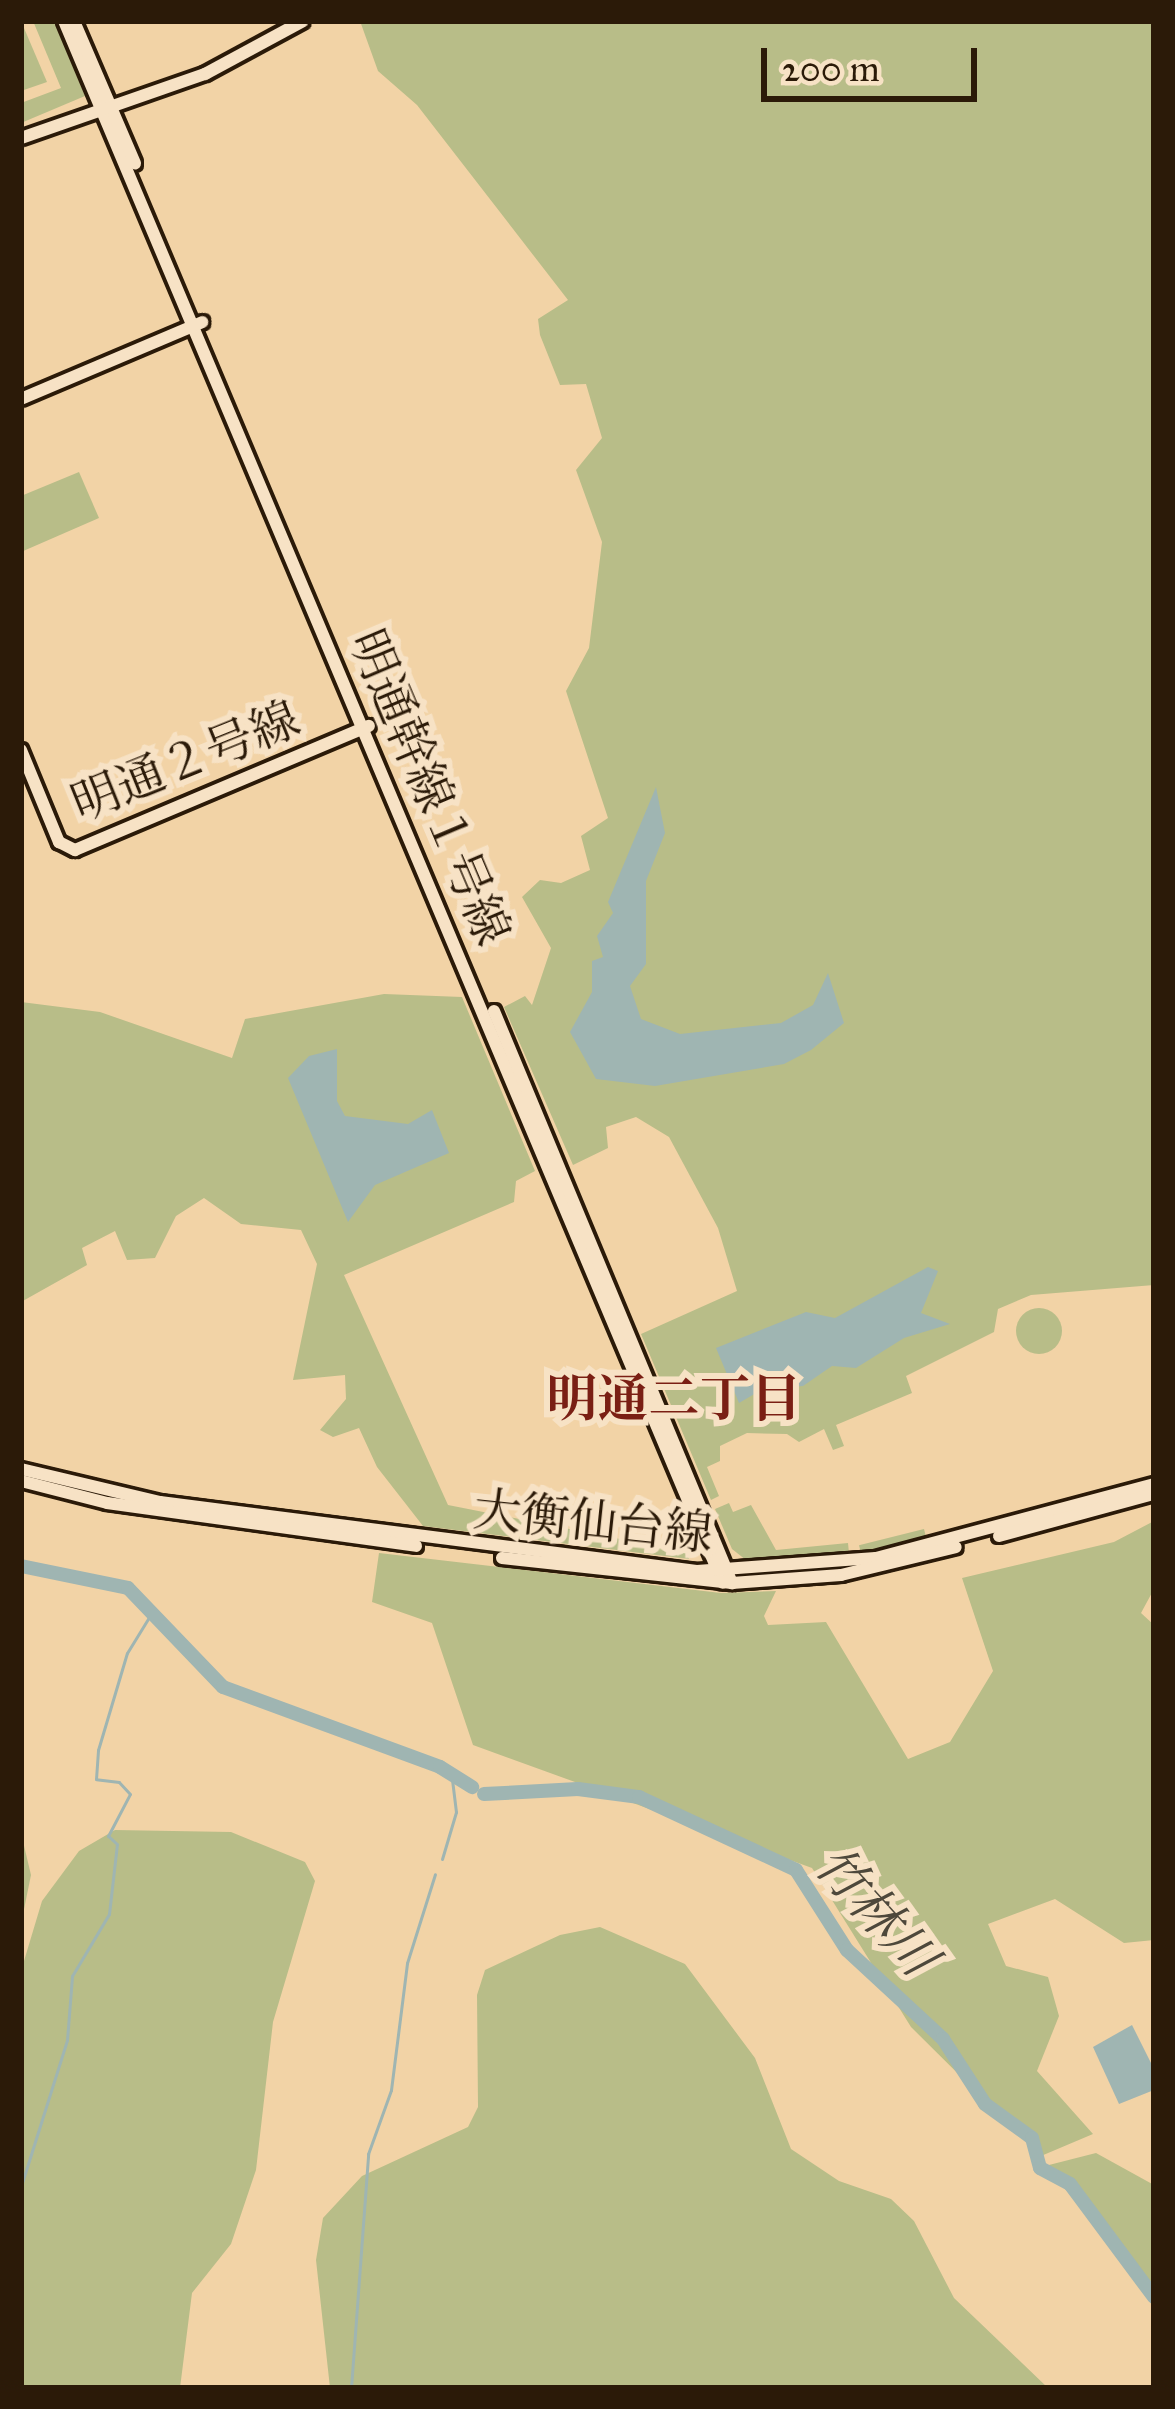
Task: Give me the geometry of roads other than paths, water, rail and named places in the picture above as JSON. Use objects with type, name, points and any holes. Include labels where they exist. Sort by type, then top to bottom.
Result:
[{"type":"street","points":[[64,21],[107,109]]},
{"type":"street","points":[[74,21],[107,109]]},
{"type":"street","points":[[21,138],[205,74],[302,21]]},
{"type":"street","name":"明通幹線１号線","points":[[107,109],[727,1577]]},
{"type":"street","points":[[21,398],[199,323]]},
{"type":"street","name":"明通２号線","points":[[21,750],[59,842],[75,850],[369,726]]},
{"type":"street","name":"大衡仙台線","points":[[21,1469],[205,1509],[727,1577],[875,1558],[1154,1484]]},
{"type":"street","name":"大衡仙台線","points":[[21,1481],[198,1517],[727,1577],[875,1568],[1154,1494]]},
{"type":"water","points":[[656,787],[665,833],[646,881],[646,964],[630,986],[641,1019],[680,1034],[781,1023],[813,1005],[828,973],[844,1023],[811,1050],[784,1064],[655,1086],[596,1079],[570,1032],[592,992],[592,961],[603,957],[597,936],[613,913],[608,902]]},
{"type":"water","points":[[337,1049],[337,1101],[345,1116],[408,1124],[432,1110],[449,1153],[375,1185],[348,1222],[288,1078],[309,1056]]},
{"type":"water","points":[[928,1267],[938,1271],[921,1313],[950,1324],[904,1338],[856,1368],[832,1366],[803,1386],[763,1389],[739,1403],[716,1348],[806,1312],[835,1318]]},
{"type":"water","points":[[1132,2025],[1154,2069],[1154,2090],[1119,2104],[1093,2047]]},
{"type":"waterway","name":"竹林川","points":[[21,1566],[128,1588],[223,1687],[440,1767],[472,1787]]},
{"type":"waterway","points":[[21,2186],[67,2040],[72,1976],[109,1914],[117,1844],[108,1836],[130,1794],[119,1782],[96,1779],[98,1750],[127,1653],[154,1609]]},
{"type":"waterway","points":[[442,1859],[456,1812],[451,1773]]},
{"type":"waterway","name":"竹林川","points":[[484,1794],[578,1789],[639,1797],[796,1870],[847,1950],[943,2039],[985,2104],[1032,2138],[1040,2168],[1070,2184],[1154,2297]]},
{"type":"waterway","points":[[351,2388],[368,2154],[391,2090],[407,1963],[435,1874]]},
{"type":"district","name":"明通二丁目","points":[[674,1399]]}]
